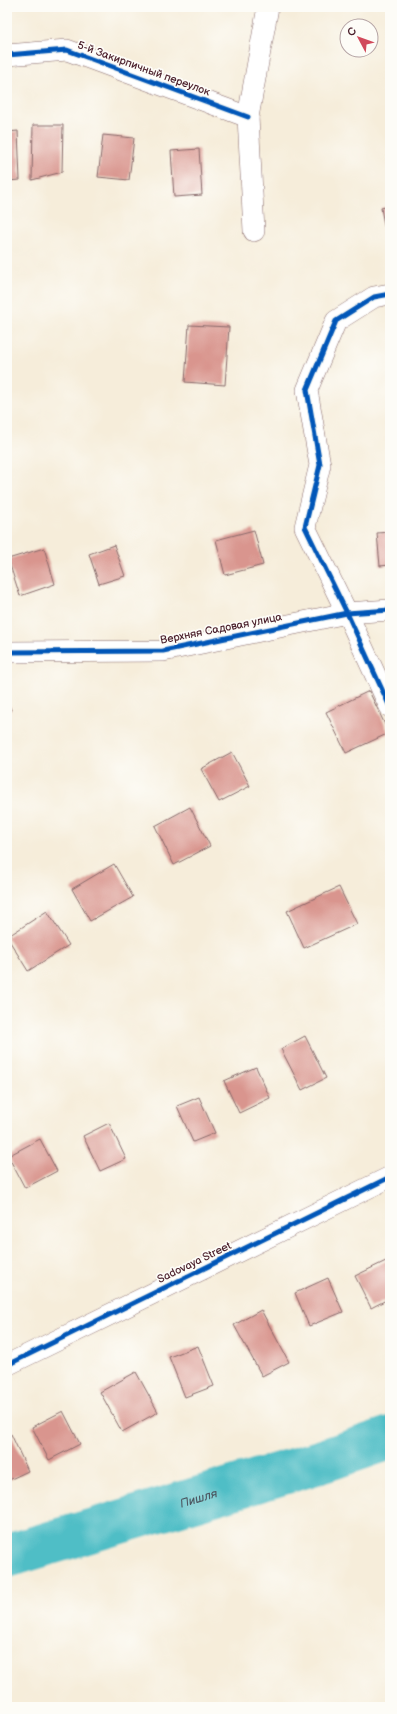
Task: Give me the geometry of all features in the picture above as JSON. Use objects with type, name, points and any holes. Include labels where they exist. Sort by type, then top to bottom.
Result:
[{"type":"street","points":[[254,231],[248,117],[268,7]]},
{"type":"street","name":"5-й Закирпичный переулок","points":[[7,55],[66,50],[248,117]]},
{"type":"street","points":[[382,296],[336,321],[307,390],[320,465],[305,527],[347,613],[390,707]]},
{"type":"street","name":"Верхняя Садовая улица","points":[[7,652],[163,651],[347,613],[390,610]]},
{"type":"street","name":"Sadovaya Street","points":[[7,1365],[390,1177]]},
{"type":"building","points":[[33,125],[63,125],[62,172],[32,180]]},
{"type":"building","points":[[18,131],[20,180],[7,181],[7,132]]},
{"type":"building","points":[[103,135],[134,138],[129,180],[98,177]]},
{"type":"building","points":[[199,149],[202,195],[174,197],[171,151]]},
{"type":"building","points":[[390,206],[390,247],[388,247],[381,208]]},
{"type":"building","points":[[189,325],[229,327],[225,385],[185,382]]},
{"type":"building","points":[[254,530],[263,565],[225,575],[216,540]]},
{"type":"building","points":[[390,532],[390,565],[380,566],[377,533]]},
{"type":"building","points":[[114,545],[125,576],[99,584],[89,554]]},
{"type":"building","points":[[44,548],[55,584],[20,596],[8,559]]},
{"type":"building","points":[[369,691],[389,733],[346,753],[326,712]]},
{"type":"building","points":[[7,700],[11,710],[7,712]]},
{"type":"building","points":[[232,752],[250,786],[219,802],[201,769]]},
{"type":"building","points":[[190,807],[210,846],[174,865],[155,826]]},
{"type":"building","points":[[114,864],[133,897],[90,921],[72,889]]},
{"type":"building","points":[[339,887],[357,924],[304,948],[287,911]]},
{"type":"building","points":[[47,911],[69,945],[28,971],[7,937]]},
{"type":"building","points":[[305,1036],[326,1078],[302,1090],[281,1049]]},
{"type":"building","points":[[256,1067],[270,1098],[239,1113],[224,1081]]},
{"type":"building","points":[[199,1097],[215,1133],[193,1142],[177,1106]]},
{"type":"building","points":[[109,1123],[126,1159],[100,1171],[83,1136]]},
{"type":"building","points":[[40,1139],[57,1171],[25,1188],[8,1156]]},
{"type":"building","points":[[390,1259],[390,1298],[371,1308],[355,1276]]},
{"type":"building","points":[[328,1278],[343,1312],[309,1326],[295,1293]]},
{"type":"building","points":[[261,1310],[289,1362],[262,1376],[234,1325]]},
{"type":"building","points":[[198,1346],[214,1386],[185,1397],[169,1357]]},
{"type":"building","points":[[136,1372],[158,1412],[122,1432],[100,1392]]},
{"type":"building","points":[[63,1411],[80,1444],[49,1460],[32,1427]]},
{"type":"building","points":[[11,1434],[28,1471],[7,1481],[7,1436]]},
{"type":"waterway","name":"Пишля","points":[[7,1556],[326,1460],[390,1438]]},
{"type":"cycle path","points":[[7,55],[67,50],[248,117]]},
{"type":"cycle path","points":[[390,294],[374,297],[336,321],[307,390],[320,465],[305,527],[347,613],[390,707]]},
{"type":"cycle path","points":[[7,652],[163,651],[347,613],[390,610]]},
{"type":"cycle path","points":[[7,1365],[390,1177]]}]
